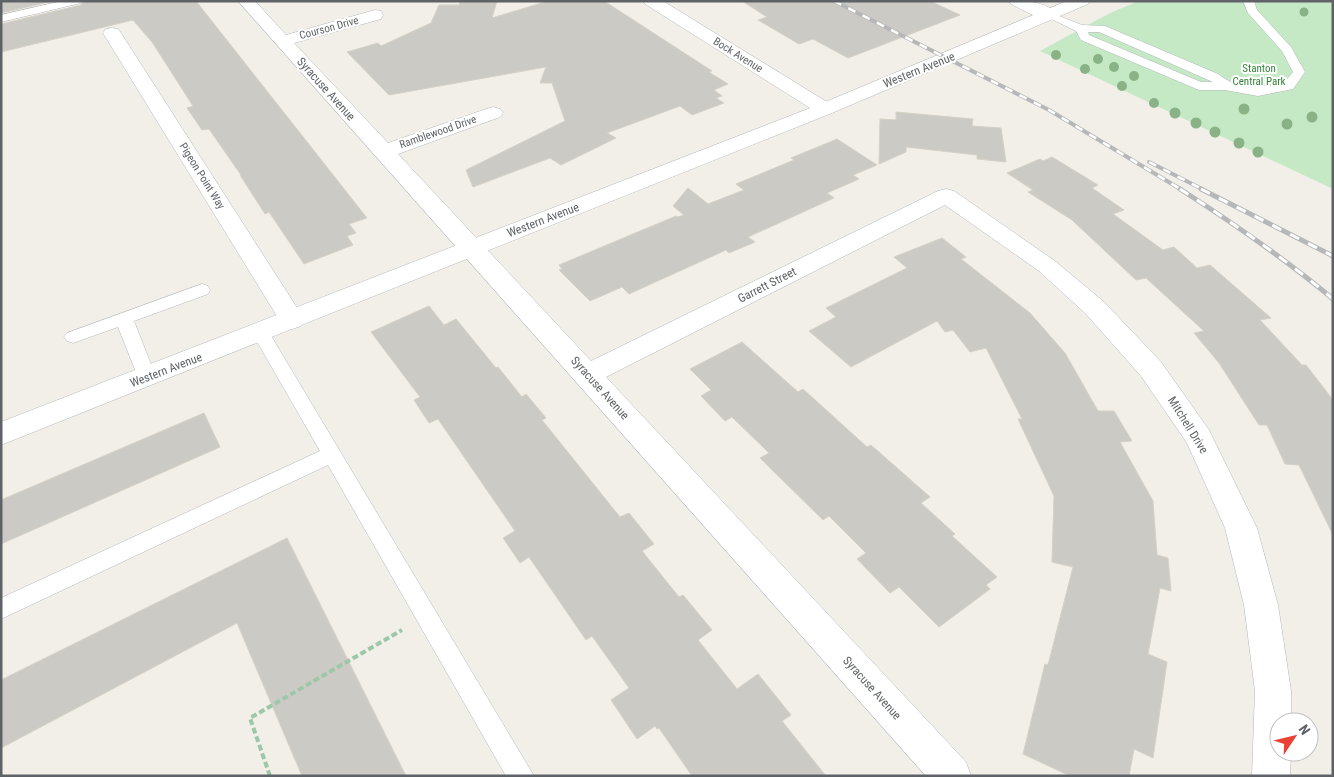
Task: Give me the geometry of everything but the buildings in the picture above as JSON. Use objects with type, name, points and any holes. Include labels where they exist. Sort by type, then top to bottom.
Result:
[{"type":"street","name":"Syracuse Avenue","points":[[246,1],[588,374],[952,776]]},
{"type":"street","name":"Bock Avenue","points":[[651,1],[825,109]]},
{"type":"street","points":[[1017,1],[1049,15]]},
{"type":"street","name":"Western Avenue","points":[[1,434],[825,109],[1082,1]]},
{"type":"street","name":"Courson Drive","points":[[283,41],[375,15]]},
{"type":"street","name":"Pigeon Point Way","points":[[112,33],[292,320]]},
{"type":"street","name":"Ramblewood Drive","points":[[383,152],[493,113]]},
{"type":"street","name":"Garrett Street","points":[[588,374],[946,196]]},
{"type":"street","name":"Mitchell Drive","points":[[946,196],[1047,266],[1095,308],[1151,369],[1199,438],[1241,528],[1261,605],[1273,691],[1271,776]]},
{"type":"lane","points":[[1,19],[77,1]]},
{"type":"lane","points":[[1049,15],[1080,29],[1085,37],[1199,86],[1225,86],[1258,92],[1288,86],[1299,72],[1287,50],[1252,12],[1248,1]]},
{"type":"lane","points":[[73,337],[202,290]]},
{"type":"lane","points":[[124,319],[147,377]]},
{"type":"lane","points":[[261,332],[522,776]]},
{"type":"lane","points":[[1,608],[332,454]]},
{"type":"path","points":[[270,776],[250,718],[428,615]]},
{"type":"green space","name":"Stanton Central Park","points":[[1139,1],[1333,1],[1333,189],[1040,51],[1110,13]]},
{"type":"railway","points":[[834,1],[1049,110],[1182,190]]},
{"type":"railway","points":[[1149,162],[1204,190]]},
{"type":"railway","points":[[1180,189],[1258,241],[1333,299]]},
{"type":"railway","points":[[1201,189],[1333,256]]}]
